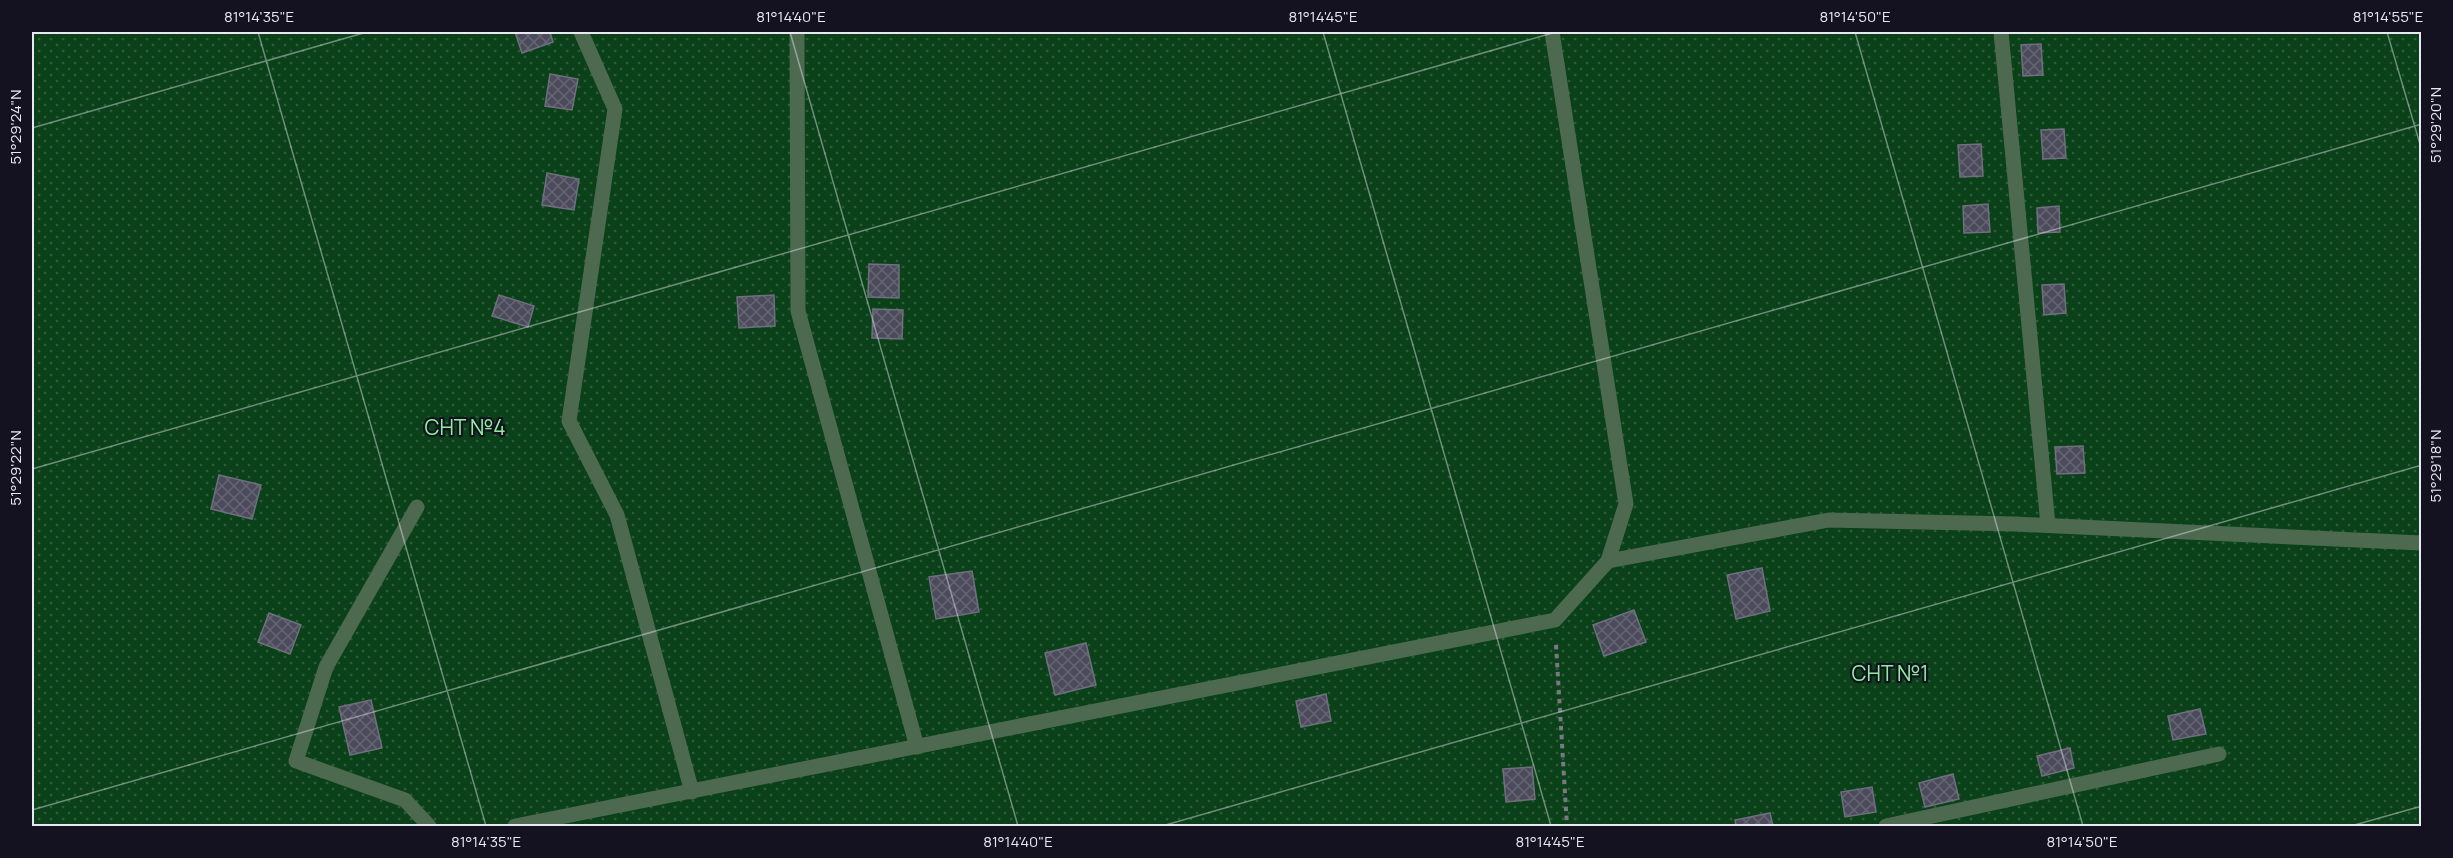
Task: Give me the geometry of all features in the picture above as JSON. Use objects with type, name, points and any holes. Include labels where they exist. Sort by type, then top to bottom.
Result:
[{"type":"street","points":[[581,32],[615,109],[569,421],[617,515],[692,792]]},
{"type":"street","points":[[797,32],[798,311],[916,747]]},
{"type":"street","points":[[515,826],[1555,620],[1608,561],[1626,504],[1552,32]]},
{"type":"street","points":[[2001,32],[2048,525]]},
{"type":"street","points":[[417,507],[326,667],[296,761],[405,800],[429,826]]},
{"type":"street","points":[[1608,561],[1829,520],[2048,525],[2421,543]]},
{"type":"street","points":[[1886,826],[2219,754]]},
{"type":"path","points":[[1555,620],[1567,826]]},
{"type":"green space","name":"СНТ №4","points":[[32,32],[2421,32],[2421,826],[32,826]]},
{"type":"building","points":[[515,32],[550,32],[553,42],[522,53]]},
{"type":"building","points":[[2041,44],[2043,75],[2023,76],[2021,45]]},
{"type":"building","points":[[550,74],[578,79],[572,110],[545,106]]},
{"type":"building","points":[[2064,129],[2066,158],[2043,159],[2041,130]]},
{"type":"building","points":[[1981,144],[1983,176],[1960,177],[1958,145]]},
{"type":"building","points":[[547,173],[579,179],[574,210],[542,205]]},
{"type":"building","points":[[1988,204],[1990,232],[1964,233],[1963,206]]},
{"type":"building","points":[[2059,206],[2060,232],[2038,233],[2037,208]]},
{"type":"building","points":[[869,264],[899,265],[899,298],[868,297]]},
{"type":"building","points":[[2064,284],[2066,313],[2044,315],[2042,285]]},
{"type":"building","points":[[499,295],[534,306],[528,327],[492,316]]},
{"type":"building","points":[[774,295],[775,326],[739,328],[737,297]]},
{"type":"building","points":[[873,309],[903,310],[902,339],[872,338]]},
{"type":"building","points":[[2083,446],[2085,473],[2057,474],[2055,447]]},
{"type":"building","points":[[219,475],[261,485],[252,519],[211,509]]},
{"type":"building","points":[[1762,568],[1770,611],[1736,619],[1727,575]]},
{"type":"building","points":[[972,571],[979,612],[936,619],[929,577]]},
{"type":"building","points":[[1634,610],[1646,642],[1604,656],[1593,625]]},
{"type":"building","points":[[269,613],[301,625],[290,654],[258,642]]},
{"type":"building","points":[[1086,643],[1096,685],[1055,695],[1045,653]]},
{"type":"building","points":[[1326,694],[1331,721],[1301,727],[1296,701]]},
{"type":"building","points":[[371,700],[382,748],[350,755],[339,707]]},
{"type":"building","points":[[2200,709],[2206,734],[2173,740],[2168,716]]},
{"type":"building","points":[[2070,748],[2074,768],[2042,776],[2037,756]]},
{"type":"building","points":[[1532,767],[1535,799],[1506,802],[1503,769]]},
{"type":"building","points":[[1953,774],[1959,799],[1925,807],[1919,783]]},
{"type":"building","points":[[1872,787],[1876,812],[1845,817],[1841,792]]},
{"type":"building","points":[[1770,813],[1773,826],[1736,826],[1735,820]]},
{"type":"park label","name":"СНТ №1","points":[[1890,674]]}]
